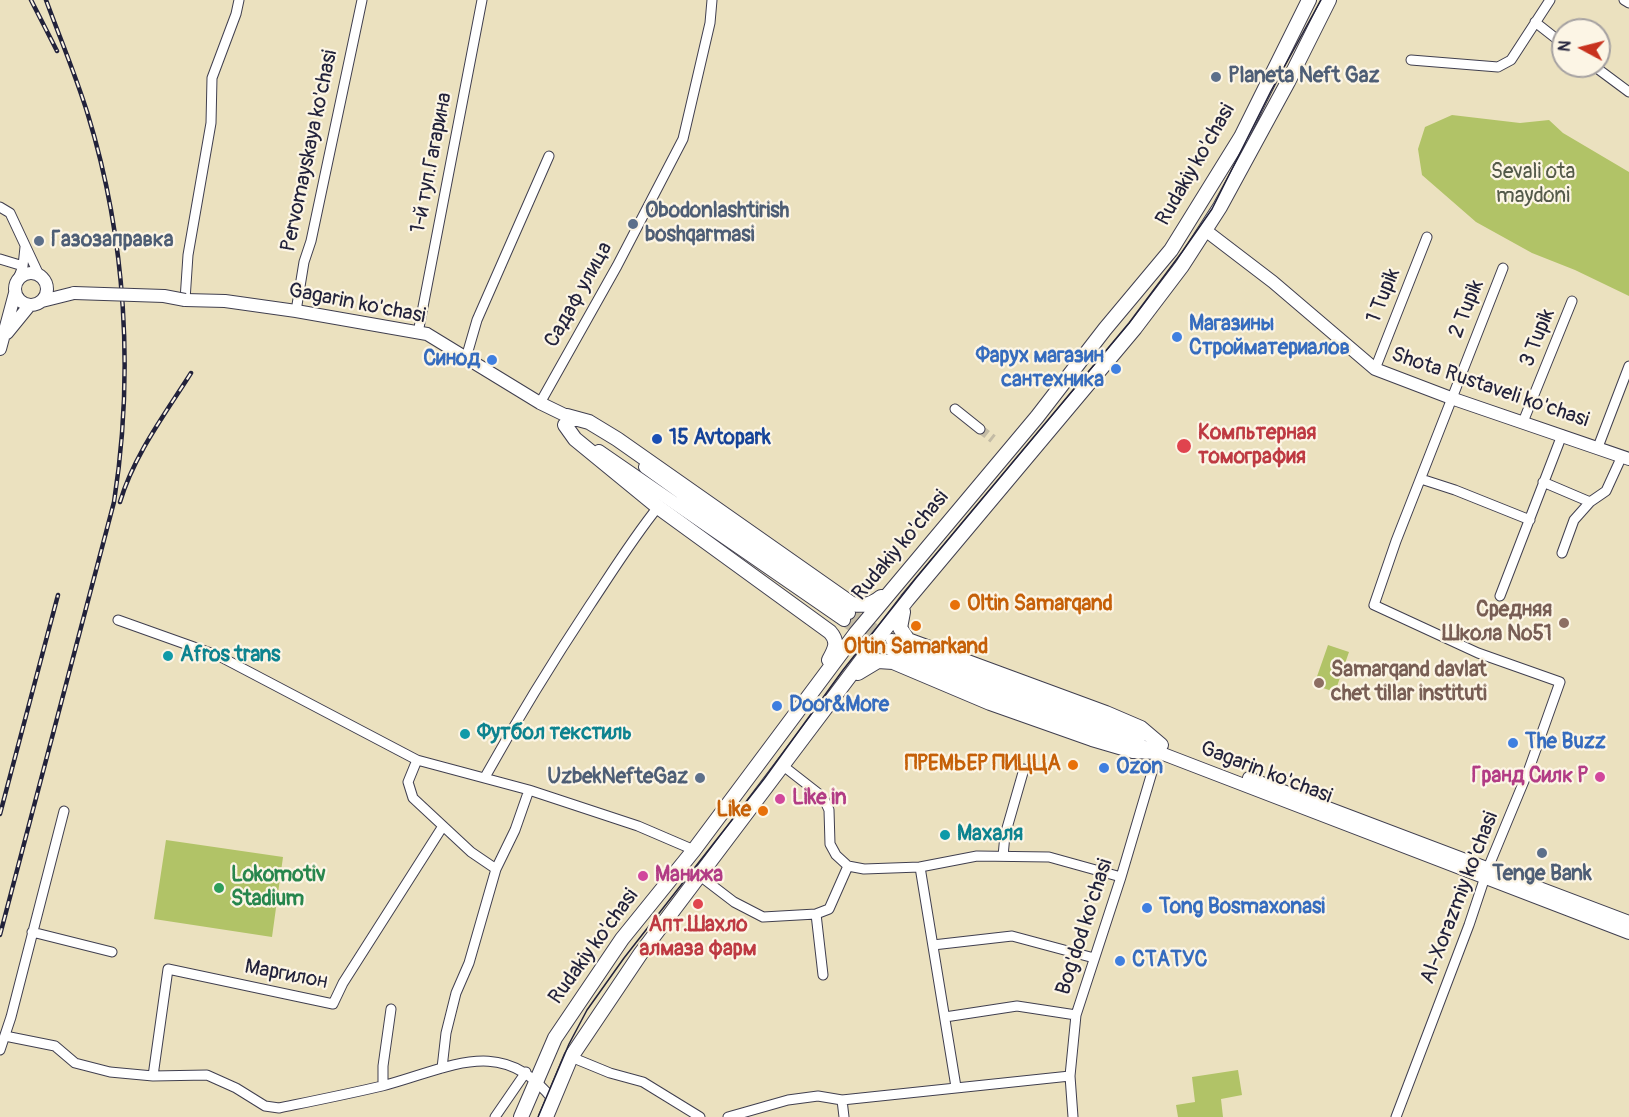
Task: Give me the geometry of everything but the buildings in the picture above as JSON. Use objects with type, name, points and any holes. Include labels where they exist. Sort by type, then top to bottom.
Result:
[{"type":"main road","name":"Rudakiy ko'chasi","points":[[546,1117],[571,1057],[641,953],[908,600],[1136,328],[1182,266],[1205,230],[1288,82],[1329,0]]},
{"type":"main road","name":"Rudakiy ko'chasi","points":[[521,1117],[531,1076],[622,939],[694,850],[816,686],[1171,250],[1241,137],[1308,3]]},
{"type":"main road","points":[[1308,3],[1322,14]]},
{"type":"main road","name":"Shota Rustaveli ko'chasi","points":[[1205,230],[1274,282],[1375,369],[1451,398],[1626,457]]},
{"type":"main road","points":[[1,344],[18,279],[32,273],[74,293]]},
{"type":"main road","points":[[42,278],[47,287],[42,301]]},
{"type":"main road","points":[[15,293],[23,303],[29,306],[74,293]]},
{"type":"main road","name":"Gagarin ko'chasi","points":[[74,293],[225,301],[427,334],[566,420],[595,432],[846,617]]},
{"type":"main road","points":[[1,344],[15,321],[29,306]]},
{"type":"main road","points":[[566,420],[575,439],[658,507],[820,623],[834,636],[836,647],[816,686]]},
{"type":"main road","points":[[566,420],[588,422],[617,439],[852,604],[870,605],[895,587]]},
{"type":"main road","points":[[980,485],[995,498]]},
{"type":"main road","points":[[908,600],[899,624],[901,633],[908,640],[1141,728],[1160,748]]},
{"type":"main road","name":"Gagarin ko'chasi","points":[[891,645],[942,674],[1160,748],[1487,873],[1629,922]]},
{"type":"main road","points":[[844,683],[873,663],[887,660],[990,703],[1092,739],[1133,751],[1160,748]]},
{"type":"main road","points":[[793,718],[807,732]]},
{"type":"main road","name":"Gagarin ko'chasi","points":[[1487,873],[1629,933]]},
{"type":"street","points":[[185,300],[188,255],[211,123],[212,78],[239,0]]},
{"type":"street","name":"Pervomayskaya ko'chasi","points":[[296,311],[304,262],[313,231],[362,0]]},
{"type":"street","name":"1-й туп.Гагарина","points":[[418,333],[482,0]]},
{"type":"street","name":"Садаф улица","points":[[540,403],[617,266],[683,139],[710,23],[712,0]]},
{"type":"street","points":[[1411,60],[1498,67],[1511,60],[1550,0]]},
{"type":"street","points":[[1624,0],[1629,3]]},
{"type":"street","points":[[1535,22],[1551,35]]},
{"type":"street","points":[[1610,78],[1629,92]]},
{"type":"street","points":[[466,358],[477,321],[549,156]]},
{"type":"street","points":[[0,207],[10,213],[42,278]]},
{"type":"street","name":"1 Tupik","points":[[1375,369],[1427,237]]},
{"type":"street","points":[[18,279],[23,266],[25,247]]},
{"type":"street","points":[[0,259],[23,266]]},
{"type":"street","name":"2 Tupik","points":[[1451,398],[1503,268]]},
{"type":"street","name":"3 Tupik","points":[[1523,422],[1572,300]]},
{"type":"street","points":[[1598,447],[1629,366]]},
{"type":"street","name":"Al-Xorazmiy ko'chasi","points":[[1396,1117],[1560,682],[1478,653],[1374,605],[1451,398]]},
{"type":"street","points":[[955,409],[980,429]]},
{"type":"street","points":[[1500,596],[1562,435]]},
{"type":"street","points":[[1562,553],[1570,527],[1590,502],[1606,491],[1626,457]]},
{"type":"street","points":[[1421,479],[1530,520]]},
{"type":"street","points":[[1543,482],[1590,502]]},
{"type":"street","points":[[485,777],[511,730],[567,640],[639,531],[658,507]]},
{"type":"street","points":[[118,620],[219,656],[417,760],[530,790],[638,826],[694,850]]},
{"type":"street","name":"Bog'dod ko'chasi","points":[[1073,1117],[1070,1076],[1076,1016],[1160,748]]},
{"type":"street","points":[[417,760],[408,782],[413,798],[471,852],[496,870]]},
{"type":"street","points":[[782,765],[823,797],[829,810],[830,844],[836,855],[848,866],[864,869],[920,867],[977,856],[1049,856],[1121,877]]},
{"type":"street","points":[[1002,856],[1005,835],[1024,769]]},
{"type":"street","points":[[442,1068],[446,1033],[456,993],[469,963],[496,870],[515,830],[530,790]]},
{"type":"street","points":[[0,1050],[11,1017],[64,811]]},
{"type":"street","name":"Маргилон","points":[[153,1076],[168,969],[333,1004],[343,983],[443,826]]},
{"type":"street","points":[[700,876],[734,902],[763,917],[816,914],[829,909],[848,866]]},
{"type":"street","points":[[920,867],[956,1087]]},
{"type":"street","points":[[816,914],[823,975]]},
{"type":"street","points":[[32,932],[112,952]]},
{"type":"street","points":[[933,945],[1012,936],[1094,958]]},
{"type":"street","points":[[945,1017],[1017,1006],[1076,1016]]},
{"type":"street","points":[[382,1085],[391,1009]]},
{"type":"street","points":[[4,1036],[55,1046],[75,1063],[110,1072],[153,1076],[207,1075],[236,1088],[265,1106],[279,1108],[382,1085],[464,1062],[481,1060],[498,1062],[531,1076],[553,1100]]},
{"type":"street","points":[[571,1057],[609,1073],[643,1082],[700,1117]]},
{"type":"street","points":[[495,1117],[531,1076]]},
{"type":"street","points":[[728,1117],[788,1100],[818,1096],[842,1100],[1070,1076]]},
{"type":"street","points":[[842,1100],[844,1117]]},
{"type":"green space","name":"Sevali ota maydoni","points":[[1452,115],[1520,123],[1549,120],[1563,133],[1629,172],[1629,296],[1575,270],[1532,253],[1476,222],[1422,175],[1418,149],[1425,127]]},
{"type":"green space","points":[[1328,645],[1349,652],[1335,692],[1314,685]]},
{"type":"green space","name":"Lokomotiv Stadium","points":[[166,840],[283,857],[272,937],[154,919]]},
{"type":"green space","points":[[1238,1070],[1242,1095],[1221,1099],[1223,1117],[1178,1117],[1176,1105],[1195,1102],[1192,1077]]},
{"type":"tunnel","points":[[980,429],[993,439]]},
{"type":"tunnel","points":[[849,613],[888,638]]},
{"type":"tunnel","points":[[844,620],[890,649]]},
{"type":"tram line","points":[[538,1117],[569,1044],[587,1010],[624,958],[764,779],[843,670],[916,578],[1129,323],[1182,252],[1212,209],[1271,91],[1321,0]]},
{"type":"railway","points":[[31,0],[57,51]]},
{"type":"railway","points":[[0,935],[114,502],[124,405],[123,307],[111,210],[88,115],[46,0]]},
{"type":"railway","points":[[120,502],[142,451],[191,373]]},
{"type":"railway","points":[[0,814],[58,595]]},
{"type":"place","name":"Planeta Neft Gaz","points":[[1216,77]]},
{"type":"place","name":"Obodonlashtirish boshqarmasi","points":[[633,224]]},
{"type":"place","name":"Газозаправка","points":[[39,241]]},
{"type":"place","name":"Магазины Стройматериалов","points":[[1177,337]]},
{"type":"place","name":"Синод","points":[[492,360]]},
{"type":"place","name":"Фарух магазин сантехника","points":[[1116,369]]},
{"type":"place","name":"15 Avtopark","points":[[657,439]]},
{"type":"place","name":"Компьтерная томография","points":[[1184,446]]},
{"type":"place","name":"Oltin Samarqand","points":[[955,605]]},
{"type":"place","name":"Средняя Школа №51","points":[[1564,623]]},
{"type":"place","name":"Oltin Samarkand","points":[[916,626]]},
{"type":"place","name":"Afros trans","points":[[168,656]]},
{"type":"place","name":"Samarqand davlat chet tillar instituti","points":[[1319,683]]},
{"type":"place","name":"Door&More","points":[[777,706]]},
{"type":"place","name":"Футбол текстиль","points":[[465,734]]},
{"type":"place","name":"The Buzz","points":[[1513,743]]},
{"type":"place","name":"ПРЕМЬЕР ПИЦЦА","points":[[1073,765]]},
{"type":"place","name":"Ozon","points":[[1104,768]]},
{"type":"place","name":"Гранд Силк Р","points":[[1600,777]]},
{"type":"place","name":"UzbekNefteGaz","points":[[700,778]]},
{"type":"place","name":"Like in","points":[[780,799]]},
{"type":"place","name":"Like","points":[[763,811]]},
{"type":"place","name":"Махаля","points":[[945,835]]},
{"type":"place","name":"Tenge Bank","points":[[1542,853]]},
{"type":"place","name":"Манижа","points":[[643,876]]},
{"type":"place","name":"Lokomotiv Stadium","points":[[219,888]]},
{"type":"place","name":"Апт.Шахло алмаза фарм","points":[[698,904]]},
{"type":"place","name":"Tong Bosmaxonasi","points":[[1147,908]]},
{"type":"place","name":"СТАТУС","points":[[1120,961]]}]
